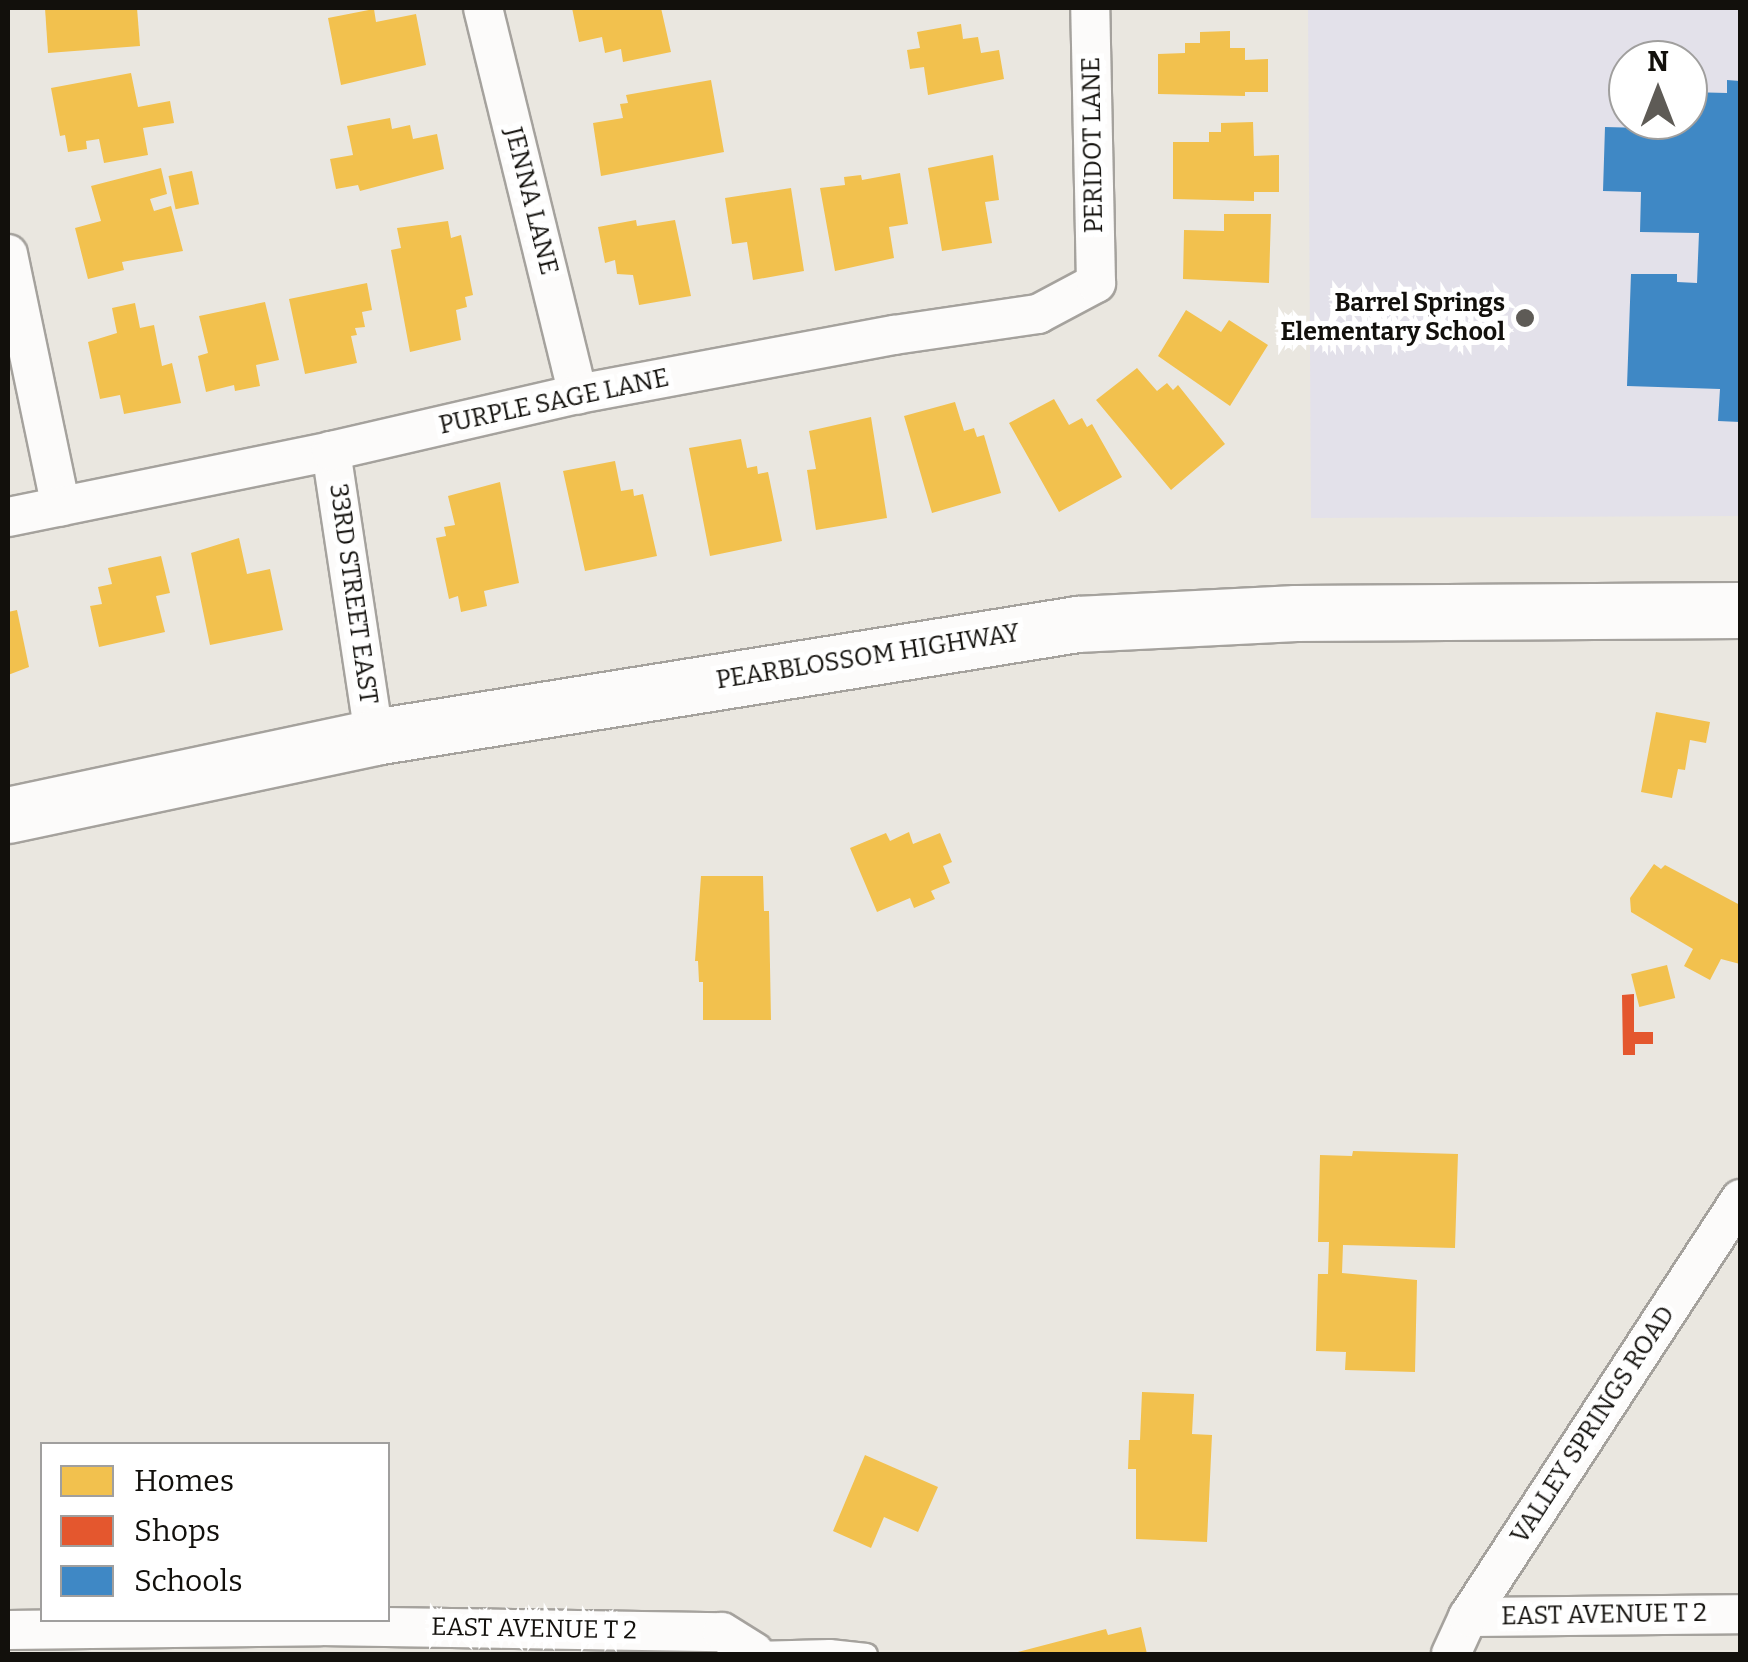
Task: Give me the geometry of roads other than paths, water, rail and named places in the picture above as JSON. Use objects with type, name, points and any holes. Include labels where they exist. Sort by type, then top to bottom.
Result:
[{"type":"main road","name":"PEARBLOSSOM HIGHWAY","points":[[8,815],[374,736],[1077,624],[1296,613],[1740,610]]},
{"type":"street","name":"JENNA LANE","points":[[484,8],[578,394]]},
{"type":"street","name":"PERIDOT LANE","points":[[1090,8],[1096,282]]},
{"type":"street","points":[[8,254],[61,507]]},
{"type":"street","name":"PURPLE SAGE LANE","points":[[8,517],[332,452],[578,394],[1038,314],[1096,282]]},
{"type":"street","name":"33RD STREET EAST","points":[[332,452],[374,736]]},
{"type":"street","name":"VALLEY SPRINGS ROAD","points":[[1451,1654],[1468,1617],[1740,1199]]},
{"type":"street","name":"EAST AVENUE T 2","points":[[1468,1617],[1740,1614]]},
{"type":"street","name":"EAST AVENUE T 2","points":[[8,1630],[320,1640],[722,1632],[754,1652]]},
{"type":"lane","points":[[754,1652],[830,1650],[868,1654]]},
{"type":"place","name":"Barrel Springs Elementary School","points":[[1525,318]]}]
